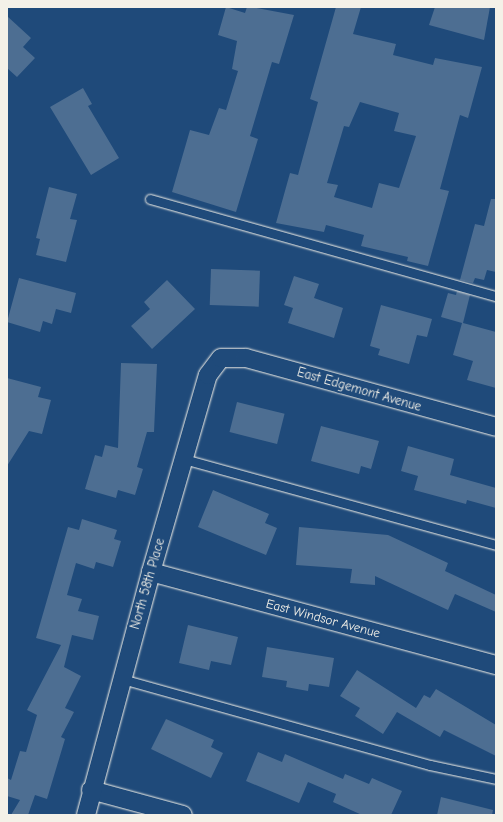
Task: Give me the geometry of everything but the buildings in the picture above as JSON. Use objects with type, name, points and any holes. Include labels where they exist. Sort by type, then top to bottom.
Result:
[{"type":"street","name":"East Edgemont Avenue","points":[[221,358],[246,358],[496,427]]},
{"type":"street","name":"North 58th Place","points":[[86,815],[91,790],[151,572],[208,376],[221,358]]},
{"type":"street","name":"East Windsor Avenue","points":[[151,572],[496,666]]},
{"type":"street","points":[[91,790],[183,815]]},
{"type":"lane","points":[[150,200],[496,296]]},
{"type":"lane","points":[[184,459],[496,545]]},
{"type":"lane","points":[[122,679],[430,765],[496,779]]}]
